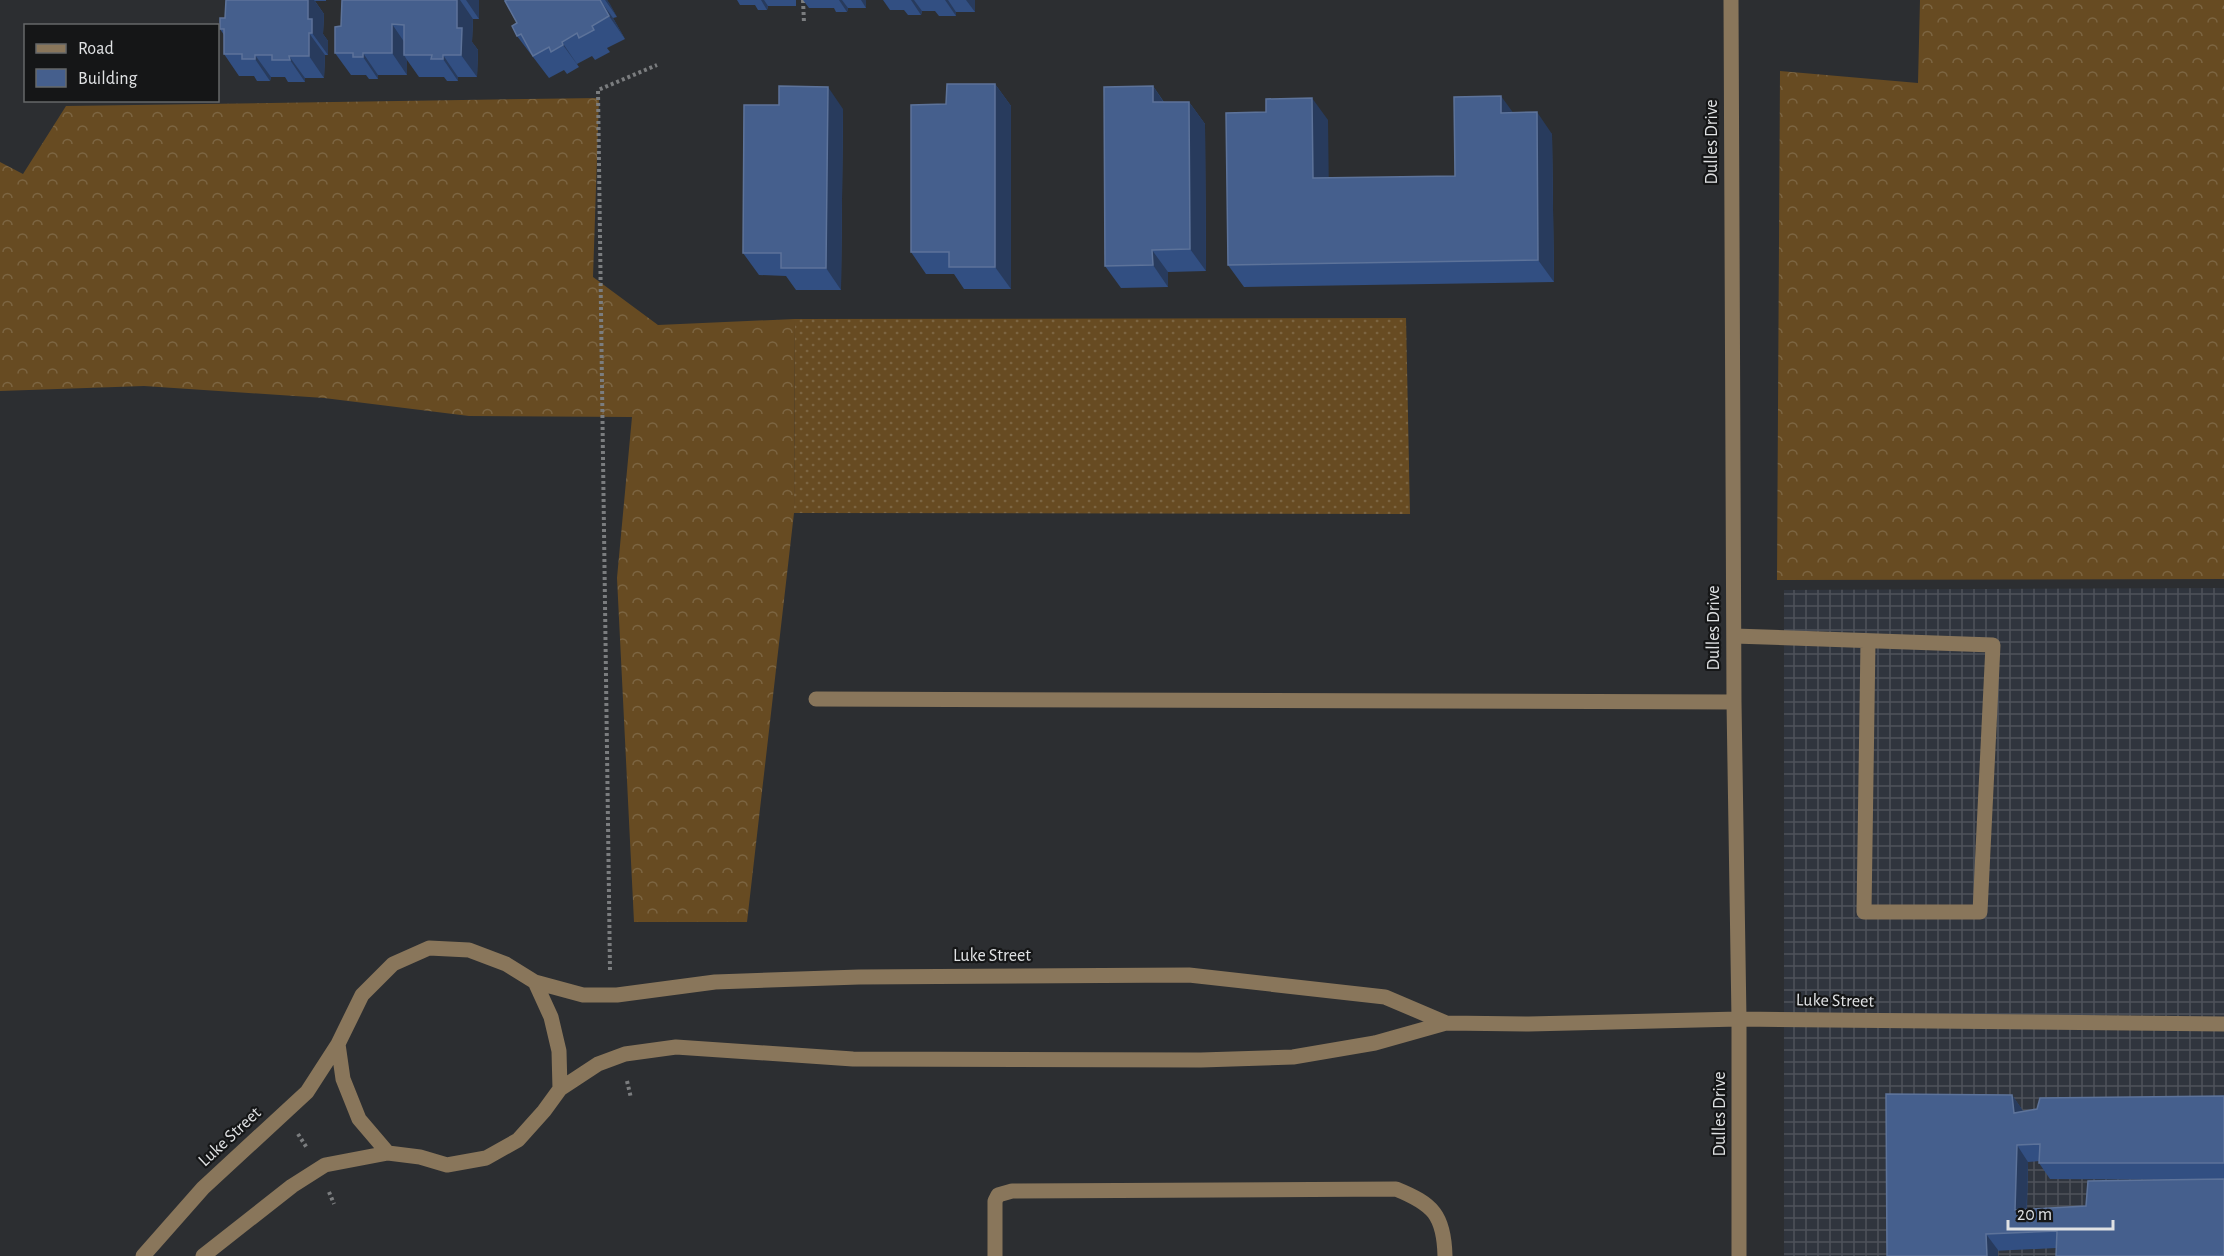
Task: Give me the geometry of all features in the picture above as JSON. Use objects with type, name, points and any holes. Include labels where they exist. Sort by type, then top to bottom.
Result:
[{"type":"street","name":"Dulles Drive","points":[[1731,0],[1739,1256]]},
{"type":"street","points":[[1734,636],[1993,645],[1980,912],[1864,912],[1868,641]]},
{"type":"street","points":[[816,699],[1734,702]]},
{"type":"street","name":"Luke Street","points":[[142,1256],[203,1188],[307,1092],[339,1044],[362,995],[393,964],[429,948],[468,950],[506,964],[535,982],[583,995],[617,994],[715,982],[859,977],[1189,975],[1385,997],[1446,1023]]},
{"type":"street","points":[[535,982],[551,1017],[559,1051],[560,1089]]},
{"type":"street","name":"Luke Street","points":[[203,1256],[284,1192],[325,1165],[388,1153],[420,1157],[447,1165],[486,1158],[518,1140],[544,1112],[560,1089],[598,1064],[625,1054],[676,1047],[853,1059],[1213,1060],[1293,1057],[1374,1043],[1446,1023],[1529,1024],[1739,1019],[2224,1024]]},
{"type":"street","points":[[339,1044],[343,1079],[359,1119],[388,1153]]},
{"type":"street","points":[[995,1256],[995,1202],[998,1195],[1012,1191],[1372,1189],[1396,1189],[1417,1197],[1434,1210],[1444,1233],[1445,1256]]},
{"type":"path","points":[[803,0],[804,23]]},
{"type":"path","points":[[609,946],[598,90],[657,65]]},
{"type":"path","points":[[282,1116],[304,1142],[334,1204]]},
{"type":"shaded area","points":[[2224,588],[2224,1256],[1784,1256],[1784,590]]},
{"type":"green space","points":[[1920,0],[2224,0],[2224,579],[1777,580],[1780,71],[1918,83]]},
{"type":"green space","points":[[599,98],[593,277],[658,325],[795,319],[794,513],[747,922],[634,922],[617,578],[632,417],[469,416],[324,398],[144,386],[0,391],[0,162],[23,174],[66,106]]},
{"type":"green space","points":[[1406,318],[1410,514],[794,513],[795,319]]},
{"type":"building","points":[[226,0],[308,0],[308,19],[312,19],[312,33],[309,33],[309,56],[289,56],[290,60],[272,60],[272,55],[255,55],[255,59],[242,59],[242,54],[224,54],[224,29],[220,29],[220,18],[225,18]]},
{"type":"building","points":[[342,0],[457,0],[457,28],[462,28],[461,55],[443,55],[443,59],[431,59],[432,55],[404,55],[404,25],[392,24],[392,53],[363,53],[363,57],[353,57],[353,53],[335,53],[335,27],[341,26]]},
{"type":"building","points":[[600,0],[609,16],[592,26],[594,30],[579,38],[577,33],[551,52],[549,47],[533,56],[521,34],[517,36],[512,26],[517,23],[505,1]]},
{"type":"building","points":[[947,84],[995,84],[995,267],[949,267],[949,252],[911,252],[911,105],[946,104]]},
{"type":"building","points":[[779,86],[828,87],[826,268],[781,268],[781,253],[743,253],[744,105],[779,105]]},
{"type":"building","points":[[1153,86],[1153,102],[1189,102],[1190,249],[1152,250],[1153,265],[1105,266],[1104,87]]},
{"type":"building","points":[[1501,96],[1501,113],[1537,112],[1538,260],[1228,265],[1226,113],[1266,112],[1266,99],[1312,98],[1313,178],[1455,176],[1454,97]]},
{"type":"building","points":[[1886,1094],[2012,1095],[2014,1113],[2037,1109],[2040,1098],[2224,1096],[2224,1163],[2039,1163],[2040,1144],[2017,1145],[2015,1210],[2086,1206],[2088,1181],[2224,1179],[2224,1256],[2056,1256],[2057,1231],[1986,1234],[1987,1256],[1887,1256]]}]
